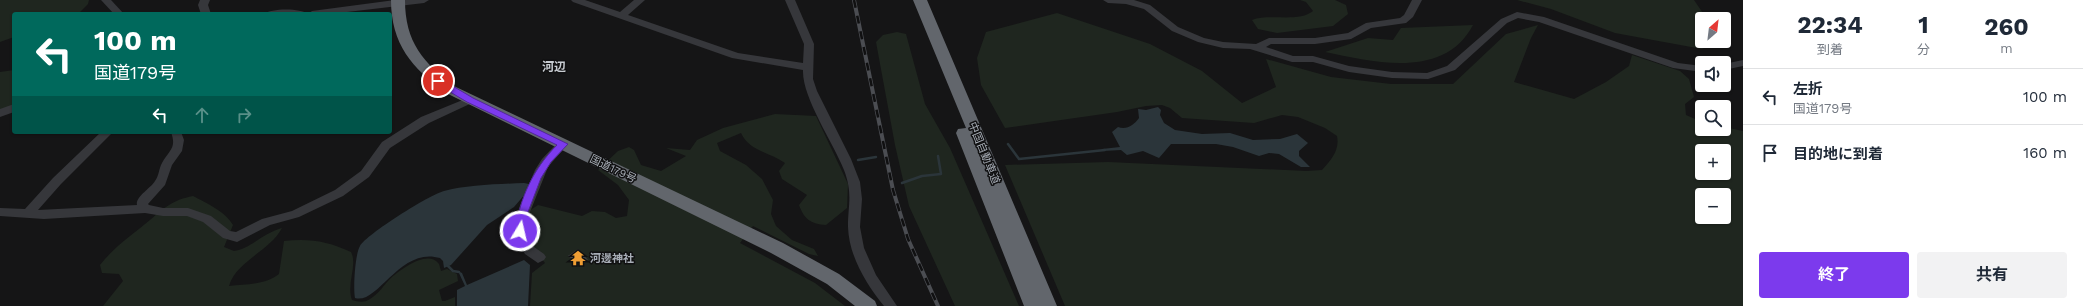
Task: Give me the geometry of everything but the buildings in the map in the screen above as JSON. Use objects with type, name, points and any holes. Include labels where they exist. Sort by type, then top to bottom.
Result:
[{"type":"highway","name":"中国自動車道","points":[[909,0],[1033,306]]},
{"type":"highway","name":"中国自動車道","points":[[920,0],[1048,306]]},
{"type":"highway","name":"国道179号","points":[[397,2],[399,22],[403,37],[411,54],[438,81],[470,100],[805,263],[833,279],[868,306]]},
{"type":"street","points":[[106,0],[117,12]]},
{"type":"street","points":[[205,0],[203,5],[205,12]]},
{"type":"street","points":[[326,12],[397,2],[424,0]]},
{"type":"street","points":[[576,0],[736,56],[808,67]]},
{"type":"street","points":[[621,16],[640,0]]},
{"type":"street","points":[[790,0],[809,44],[808,79],[812,91],[854,182],[856,207],[854,226],[856,241],[861,258],[874,282],[891,306]]},
{"type":"street","points":[[1108,0],[1127,1],[1147,7],[1174,29],[1201,40],[1223,45],[1259,48],[1280,56],[1313,59],[1348,69],[1392,75],[1428,76],[1451,68],[1504,21],[1517,15],[1541,19],[1677,66],[1695,68]]},
{"type":"street","points":[[1259,48],[1269,41],[1315,41],[1351,36],[1369,24],[1403,21],[1408,17],[1417,0]]},
{"type":"street","points":[[1731,66],[1743,63]]},
{"type":"street","points":[[0,212],[28,214],[144,208],[163,212],[188,212],[207,219],[227,235],[237,237],[244,235],[266,222],[295,214],[345,190],[365,174],[380,151],[386,145],[425,120],[470,100]]},
{"type":"street","points":[[0,113],[12,109]]},
{"type":"street","points":[[28,214],[57,182],[106,134]]},
{"type":"street","points":[[144,208],[142,203],[161,182],[167,164],[177,150],[179,140],[177,134]]},
{"type":"street","points":[[540,257],[538,258],[529,252],[523,241],[520,231],[521,221],[540,171],[563,144]]},
{"type":"shaded area","points":[[0,0],[89,0],[88,4],[80,12],[12,12],[12,38],[0,42]]},
{"type":"shaded area","points":[[1300,0],[1335,0],[1346,5],[1348,14],[1333,26],[1277,33],[1258,29],[1252,20],[1267,17],[1292,17],[1307,15],[1313,11],[1306,2]]},
{"type":"shaded area","points":[[1517,0],[1694,0],[1702,12],[1695,12],[1695,48],[1615,33],[1551,9]]},
{"type":"shaded area","points":[[1057,13],[1150,44],[1202,71],[1242,103],[1276,87],[1266,59],[1331,77],[1391,84],[1453,84],[1506,34],[1538,25],[1531,38],[1514,82],[1574,99],[1606,82],[1629,66],[1632,55],[1680,71],[1689,79],[1694,97],[1685,104],[1686,115],[1695,119],[1695,136],[1731,136],[1731,128],[1743,131],[1743,306],[1065,306],[1005,165],[1108,162],[1306,171],[1322,170],[1336,150],[1338,141],[1337,136],[1325,128],[1298,117],[1282,115],[1254,123],[1182,118],[1170,108],[1162,105],[1146,106],[1117,112],[1005,128],[981,85],[977,58],[986,32]]},
{"type":"shaded area","points":[[1473,25],[1460,42],[1445,54],[1426,60],[1406,63],[1386,62],[1365,60],[1325,52],[1368,38],[1393,40],[1401,28]]},
{"type":"shaded area","points":[[897,32],[906,34],[925,104],[950,148],[1019,306],[955,306],[909,206],[895,145],[876,42],[883,35]]},
{"type":"shaded area","points":[[12,70],[12,108],[0,111],[0,72]]},
{"type":"shaded area","points":[[1158,107],[1161,110],[1160,115],[1164,123],[1175,130],[1202,134],[1230,133],[1253,140],[1280,139],[1297,134],[1308,143],[1299,151],[1299,156],[1310,167],[1301,167],[1279,154],[1269,153],[1259,156],[1233,147],[1216,144],[1171,144],[1159,158],[1143,151],[1127,155],[1121,150],[1103,151],[1102,149],[1120,147],[1112,132],[1118,127],[1124,128],[1135,123],[1139,118],[1138,109],[1146,110]]},
{"type":"shaded area","points":[[775,114],[816,116],[848,184],[847,208],[826,225],[809,220],[803,214],[799,205],[807,195],[782,179],[779,171],[785,163],[749,144],[741,133],[717,143],[720,151],[746,165],[762,179],[773,200],[771,214],[776,226],[792,240],[814,249],[818,256],[809,254],[753,226],[740,243],[815,283],[845,306],[530,306],[532,273],[545,263],[529,239],[527,227],[529,211],[538,205],[582,216],[592,211],[605,212],[616,218],[627,216],[629,200],[618,185],[598,170],[618,151],[629,147],[634,150],[641,165],[661,171],[686,156],[666,148],[690,150],[697,140],[723,128]]},
{"type":"shaded area","points":[[529,184],[526,193],[514,207],[487,225],[451,265],[444,268],[443,261],[440,258],[426,257],[413,260],[402,267],[372,293],[364,298],[355,298],[354,287],[358,250],[365,240],[386,224],[436,194],[444,191],[473,186]]},
{"type":"shaded area","points":[[193,196],[215,208],[230,220],[233,225],[224,247],[234,251],[240,250],[269,233],[282,228],[270,243],[239,270],[233,277],[229,286],[262,282],[274,278],[279,274],[284,241],[310,240],[334,245],[351,252],[353,257],[350,287],[352,300],[361,302],[368,300],[376,294],[389,279],[402,269],[422,259],[428,259],[434,260],[439,264],[441,271],[447,269],[457,274],[458,281],[439,290],[442,301],[455,297],[455,306],[103,306],[123,281],[119,274],[102,273],[100,265],[118,246],[165,208],[175,202]]},
{"type":"shaded area","points":[[524,260],[530,265],[528,306],[457,306],[457,290],[465,286],[458,271],[462,273],[467,285]]},
{"type":"waterway","points":[[1008,144],[1019,159],[1105,150]]},
{"type":"waterway","points":[[902,183],[922,176],[941,174],[938,156]]},
{"type":"waterway","points":[[858,160],[876,157]]},
{"type":"waterway","points":[[447,265],[453,271],[459,272]]},
{"type":"railway","points":[[854,0],[893,190],[908,239],[938,306]]},
{"type":"place","name":"河邊神社","points":[[578,258]]},
{"type":"district","name":"河辺","points":[[554,67]]},
{"type":"route","points":[[438,81],[470,100],[563,144],[543,166],[537,177],[523,212],[520,231]]}]
